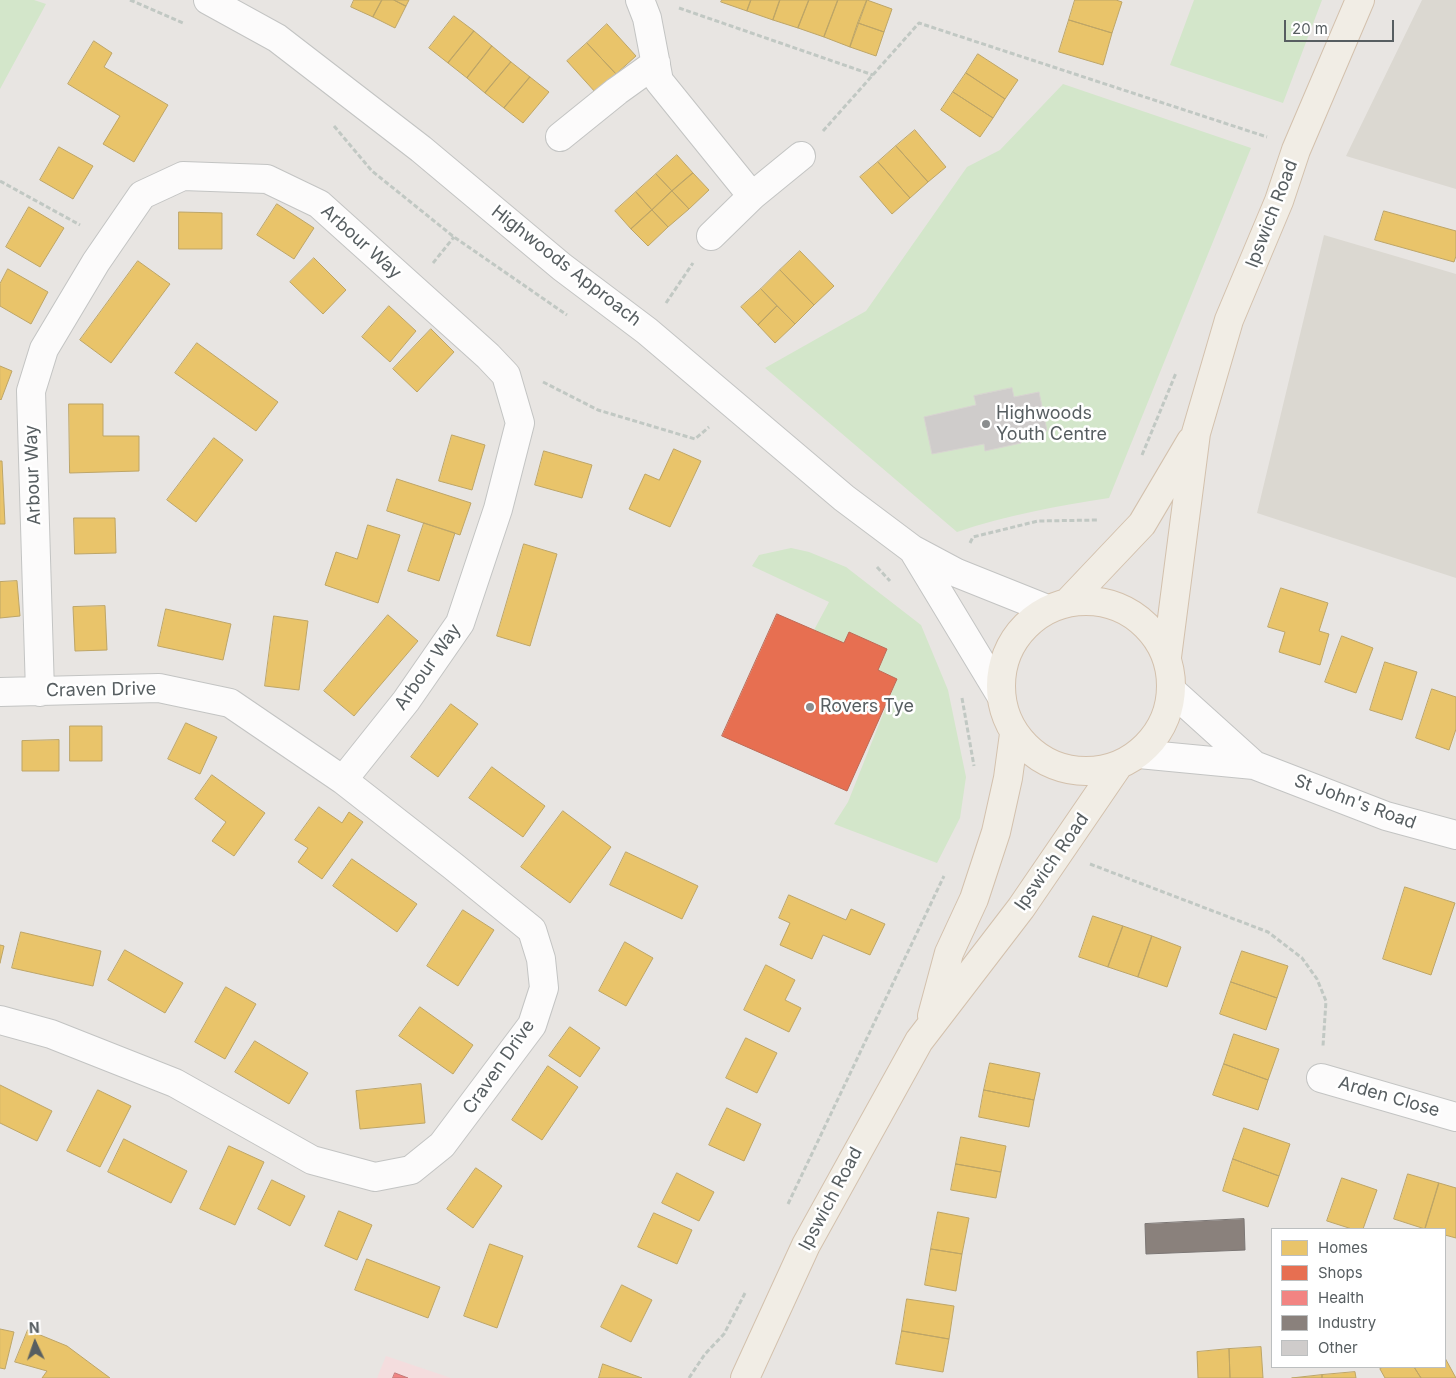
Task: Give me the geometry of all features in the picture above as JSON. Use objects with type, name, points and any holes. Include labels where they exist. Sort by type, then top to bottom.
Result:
[{"type":"main road","name":"Ipswich Road","points":[[1168,657],[1196,433],[1229,320],[1279,201],[1296,150],[1360,0]]},
{"type":"main road","name":"Ipswich Road","points":[[1058,605],[1142,524],[1196,433]]},
{"type":"main road","points":[[1099,600],[1116,605],[1147,625],[1168,657],[1172,691],[1163,726],[1128,760],[1082,772],[1045,762],[1014,734],[1000,694],[1004,658],[1022,628],[1058,605],[1099,600]]},
{"type":"main road","name":"Ipswich Road","points":[[929,1027],[949,953],[974,899],[996,832],[1008,778],[1014,734]]},
{"type":"main road","name":"Ipswich Road","points":[[745,1378],[806,1245],[895,1083],[929,1027],[1021,908],[1059,852],[1128,760]]},
{"type":"street","name":"Highwoods Approach","points":[[208,0],[277,38],[421,149],[562,267],[647,331],[844,498],[912,548],[957,573],[1058,605]]},
{"type":"street","points":[[640,0],[647,18],[660,81],[752,196]]},
{"type":"street","points":[[560,137],[617,91],[656,63]]},
{"type":"street","points":[[711,236],[752,196],[801,156]]},
{"type":"street","name":"Arbour Way","points":[[40,692],[31,391],[44,349],[96,262],[142,195],[183,176],[267,179],[319,204],[488,356],[506,375],[520,423],[498,509],[460,623],[406,701],[343,780]]},
{"type":"street","name":"Highwoods Approach","points":[[912,548],[1000,694]]},
{"type":"street","name":"Craven Drive","points":[[0,692],[159,688],[230,702],[343,780],[532,930],[541,959],[544,988],[532,1025],[442,1145],[410,1170],[375,1177],[312,1160],[175,1083],[51,1034],[0,1020]]},
{"type":"street","name":"St John's Road","points":[[1172,691],[1254,765]]},
{"type":"street","name":"St John's Road","points":[[1128,760],[1254,765],[1386,816],[1456,835]]},
{"type":"street","name":"Arden Close","points":[[1321,1078],[1456,1117]]},
{"type":"path","points":[[130,0],[190,26]]},
{"type":"path","points":[[673,6],[873,75]]},
{"type":"path","points":[[801,156],[919,23],[1276,140],[1296,150]]},
{"type":"path","points":[[331,123],[372,171],[454,237],[574,321]]},
{"type":"path","points":[[0,181],[110,242]]},
{"type":"path","points":[[647,331],[711,236]]},
{"type":"path","points":[[506,375],[536,378],[598,410],[695,438],[716,422]]},
{"type":"path","points":[[872,562],[892,582]]},
{"type":"path","points":[[1059,852],[1268,932],[1302,958],[1317,979],[1326,1001],[1321,1078]]},
{"type":"shaded area","points":[[1422,0],[1456,0],[1456,189],[1346,156]]},
{"type":"shaded area","points":[[1324,235],[1456,274],[1456,578],[1257,513]]},
{"type":"shaded area","points":[[386,1356],[451,1378],[377,1378]]},
{"type":"green space","points":[[0,0],[34,0],[46,4],[0,89]]},
{"type":"green space","points":[[1194,0],[1322,0],[1283,103],[1170,65]]},
{"type":"green space","points":[[1063,84],[1251,148],[1109,498],[1013,516],[957,532],[765,368],[866,311],[967,167],[1000,150]]},
{"type":"green space","points":[[791,548],[809,552],[846,567],[921,625],[948,690],[966,777],[960,818],[937,863],[834,824],[848,802],[897,679],[878,670],[887,649],[849,632],[844,643],[814,630],[829,602],[752,566],[759,555]]},
{"type":"building: Homes","points":[[354,0],[382,0],[373,17],[351,7]]},
{"type":"building: Homes","points":[[382,0],[394,0],[406,6],[395,28],[373,17]]},
{"type":"building: Homes","points":[[394,0],[409,0],[406,6]]},
{"type":"building: Homes","points":[[722,0],[751,0],[747,11],[721,2]]},
{"type":"building: Homes","points":[[751,0],[780,0],[773,20],[747,11]]},
{"type":"building: Homes","points":[[780,0],[809,0],[798,28],[773,20]]},
{"type":"building: Homes","points":[[809,0],[838,0],[824,37],[798,28]]},
{"type":"building: Homes","points":[[838,0],[867,0],[850,47],[824,37]]},
{"type":"building: Homes","points":[[867,0],[892,9],[884,32],[858,23]]},
{"type":"building: Homes","points":[[1075,0],[1116,0],[1122,2],[1112,33],[1069,20]]},
{"type":"building: Homes","points":[[454,16],[474,31],[448,63],[429,48]]},
{"type":"building: Homes","points":[[1069,20],[1112,33],[1103,65],[1059,52]]},
{"type":"building: Homes","points":[[858,23],[884,32],[876,56],[850,47]]},
{"type":"building: Homes","points":[[607,24],[636,56],[616,74],[587,43]]},
{"type":"building: Homes","points":[[474,31],[492,46],[467,78],[448,63]]},
{"type":"building: Homes","points":[[94,41],[112,53],[104,67],[168,105],[134,162],[103,144],[120,116],[68,84]]},
{"type":"building: Homes","points":[[587,43],[616,74],[596,93],[567,61]]},
{"type":"building: Homes","points":[[492,46],[511,62],[485,93],[467,78]]},
{"type":"building: Homes","points":[[978,54],[1018,80],[1005,99],[966,73]]},
{"type":"building: Homes","points":[[511,62],[530,77],[504,108],[485,93]]},
{"type":"building: Homes","points":[[966,73],[1005,99],[993,118],[953,92]]},
{"type":"building: Homes","points":[[530,77],[549,92],[523,123],[504,108]]},
{"type":"building: Homes","points":[[953,92],[993,118],[980,137],[941,110]]},
{"type":"building: Homes","points":[[915,130],[946,167],[928,182],[896,146]]},
{"type":"building: Homes","points":[[896,146],[928,182],[910,198],[878,162]]},
{"type":"building: Homes","points":[[59,147],[93,166],[73,199],[40,180]]},
{"type":"building: Homes","points":[[677,155],[693,173],[672,191],[656,174]]},
{"type":"building: Homes","points":[[878,162],[910,198],[892,214],[860,177]]},
{"type":"building: Homes","points":[[693,173],[709,190],[689,209],[672,191]]},
{"type":"building: Homes","points":[[656,174],[672,191],[652,210],[636,192]]},
{"type":"building: Homes","points":[[672,191],[689,209],[668,227],[652,210]]},
{"type":"building: Homes","points":[[636,192],[652,210],[631,229],[615,211]]},
{"type":"building: Homes","points":[[277,204],[314,228],[294,259],[257,235]]},
{"type":"building: Homes","points":[[29,207],[64,228],[40,267],[6,247]]},
{"type":"building: Homes","points":[[652,210],[668,227],[648,246],[631,229]]},
{"type":"building: Homes","points":[[1384,211],[1456,231],[1456,256],[1454,262],[1375,240]]},
{"type":"building: Homes","points":[[179,212],[222,213],[222,249],[179,249]]},
{"type":"building: Homes","points":[[800,251],[834,286],[814,305],[780,270]]},
{"type":"building: Homes","points":[[314,258],[346,290],[323,314],[290,282]]},
{"type":"building: Homes","points":[[138,261],[170,284],[111,363],[80,340]]},
{"type":"building: Homes","points":[[8,269],[48,292],[31,324],[0,306],[0,284]]},
{"type":"building: Homes","points":[[780,270],[814,305],[795,324],[761,289]]},
{"type":"building: Homes","points":[[761,289],[777,306],[758,325],[741,307]]},
{"type":"building: Homes","points":[[389,306],[416,331],[390,362],[362,337]]},
{"type":"building: Homes","points":[[777,306],[795,324],[775,343],[758,325]]},
{"type":"building: Homes","points":[[431,329],[454,352],[417,392],[393,369]]},
{"type":"building: Homes","points":[[197,343],[278,402],[256,431],[175,373]]},
{"type":"building: Homes","points":[[0,366],[12,371],[1,400],[0,399]]},
{"type":"building: Homes","points":[[69,404],[103,404],[103,436],[139,436],[139,471],[70,473]]},
{"type":"building: Homes","points":[[452,435],[485,445],[472,490],[439,481]]},
{"type":"building: Homes","points":[[214,438],[243,460],[196,522],[167,500]]},
{"type":"building: Homes","points":[[674,449],[701,461],[670,527],[629,509],[645,474],[659,480]]},
{"type":"building: Homes","points":[[544,451],[592,465],[582,498],[535,485]]},
{"type":"building: Homes","points":[[0,461],[2,461],[5,524],[0,524]]},
{"type":"building: Homes","points":[[397,479],[471,503],[460,535],[387,511]]},
{"type":"building: Homes","points":[[74,518],[115,518],[116,553],[75,554]]},
{"type":"building: Homes","points":[[424,523],[455,533],[439,581],[408,571]]},
{"type":"building: Homes","points":[[368,525],[400,535],[378,603],[325,585],[336,552],[357,559]]},
{"type":"building: Homes","points":[[524,544],[557,554],[530,646],[497,636]]},
{"type":"building: Homes","points":[[17,581],[20,616],[0,618],[0,582]]},
{"type":"building: Homes","points":[[1281,588],[1328,603],[1319,631],[1329,634],[1320,665],[1279,652],[1285,632],[1268,627]]},
{"type":"building: Homes","points":[[105,606],[107,650],[75,651],[73,607]]},
{"type":"building: Homes","points":[[166,609],[231,624],[223,660],[158,646]]},
{"type":"building: Homes","points":[[388,615],[418,641],[354,716],[324,691]]},
{"type":"building: Homes","points":[[274,616],[308,621],[299,690],[265,686]]},
{"type":"building: Homes","points":[[1342,636],[1373,648],[1356,693],[1325,682]]},
{"type":"building: Homes","points":[[1385,662],[1417,672],[1402,720],[1370,710]]},
{"type":"building: Homes","points":[[1432,689],[1456,697],[1456,729],[1449,750],[1416,738]]},
{"type":"building: Homes","points":[[451,704],[478,724],[438,777],[411,757]]},
{"type":"building: Homes","points":[[186,723],[217,737],[200,774],[168,759]]},
{"type":"building: Homes","points":[[70,726],[102,726],[102,761],[70,761]]},
{"type":"building: Homes","points":[[59,740],[59,771],[22,771],[22,741]]},
{"type":"building: Homes","points":[[492,767],[545,806],[523,837],[469,798]]},
{"type":"building: Homes","points":[[212,775],[265,813],[234,856],[212,841],[226,822],[195,799]]},
{"type":"building: Homes","points":[[319,807],[342,823],[349,812],[363,822],[322,879],[298,862],[308,848],[295,840]]},
{"type":"building: Homes","points":[[563,811],[611,847],[570,903],[521,867]]},
{"type":"building: Homes","points":[[626,852],[698,886],[682,919],[610,885]]},
{"type":"building: Homes","points":[[352,859],[417,904],[397,932],[333,886]]},
{"type":"building: Homes","points":[[1405,887],[1455,903],[1431,975],[1383,959]]},
{"type":"building: Homes","points":[[789,895],[846,920],[851,909],[885,924],[870,955],[823,935],[812,959],[780,945],[790,923],[779,918]]},
{"type":"building: Homes","points":[[463,910],[494,930],[458,986],[427,966]]},
{"type":"building: Homes","points":[[1093,916],[1123,926],[1108,967],[1079,957]]},
{"type":"building: Homes","points":[[1123,926],[1152,936],[1138,977],[1108,967]]},
{"type":"building: Homes","points":[[21,932],[101,951],[93,986],[12,968]]},
{"type":"building: Homes","points":[[1152,936],[1181,947],[1167,987],[1138,977]]},
{"type":"building: Homes","points":[[625,942],[653,958],[626,1006],[599,991]]},
{"type":"building: Homes","points":[[0,945],[4,946],[0,963]]},
{"type":"building: Homes","points":[[125,950],[183,983],[165,1013],[108,980]]},
{"type":"building: Homes","points":[[1242,951],[1288,966],[1277,998],[1231,982]]},
{"type":"building: Homes","points":[[766,965],[795,980],[785,1000],[801,1008],[789,1032],[744,1010]]},
{"type":"building: Homes","points":[[1231,982],[1277,998],[1266,1030],[1220,1014]]},
{"type":"building: Homes","points":[[226,987],[256,1004],[225,1059],[195,1042]]},
{"type":"building: Homes","points":[[420,1007],[473,1045],[453,1074],[399,1036]]},
{"type":"building: Homes","points":[[570,1027],[600,1048],[580,1077],[549,1056]]},
{"type":"building: Homes","points":[[1234,1034],[1279,1049],[1268,1080],[1224,1064]]},
{"type":"building: Homes","points":[[746,1038],[777,1053],[757,1093],[726,1078]]},
{"type":"building: Homes","points":[[255,1041],[308,1073],[289,1104],[235,1072]]},
{"type":"building: Homes","points":[[990,1063],[1040,1073],[1034,1100],[984,1090]]},
{"type":"building: Homes","points":[[1224,1064],[1268,1080],[1258,1110],[1213,1095]]},
{"type":"building: Homes","points":[[548,1066],[578,1087],[542,1140],[512,1120]]},
{"type":"building: Homes","points":[[421,1084],[425,1123],[360,1129],[356,1091]]},
{"type":"building: Homes","points":[[0,1085],[52,1111],[37,1141],[0,1123]]},
{"type":"building: Homes","points":[[98,1090],[131,1106],[100,1167],[67,1151]]},
{"type":"building: Homes","points":[[984,1090],[1034,1100],[1029,1127],[979,1117]]},
{"type":"building: Homes","points":[[727,1108],[761,1124],[744,1161],[709,1145]]},
{"type":"building: Homes","points":[[1244,1128],[1290,1144],[1279,1176],[1233,1159]]},
{"type":"building: Homes","points":[[961,1137],[1006,1146],[1001,1172],[956,1164]]},
{"type":"building: Homes","points":[[124,1139],[187,1171],[171,1203],[108,1172]]},
{"type":"building: Homes","points":[[229,1146],[264,1162],[235,1225],[200,1209]]},
{"type":"building: Homes","points":[[1233,1159],[1279,1176],[1268,1207],[1223,1191]]},
{"type":"building: Homes","points":[[956,1164],[1001,1172],[996,1198],[951,1190]]},
{"type":"building: Homes","points":[[476,1168],[502,1186],[473,1228],[447,1209]]},
{"type":"building: Homes","points":[[677,1173],[714,1192],[699,1221],[662,1203]]},
{"type":"building: Homes","points":[[1408,1174],[1439,1183],[1425,1228],[1394,1219]]},
{"type":"building: Homes","points":[[1342,1178],[1377,1190],[1363,1228],[1349,1228],[1327,1221]]},
{"type":"building: Homes","points":[[272,1180],[305,1196],[290,1226],[258,1209]]},
{"type":"building: Homes","points":[[1439,1183],[1456,1188],[1456,1238],[1446,1235],[1446,1228],[1425,1228]]},
{"type":"building: Homes","points":[[339,1211],[372,1225],[357,1260],[325,1246]]},
{"type":"building: Homes","points":[[938,1212],[969,1218],[962,1254],[931,1249]]},
{"type":"building: Homes","points":[[654,1213],[692,1230],[677,1264],[638,1247]]},
{"type":"building: Homes","points":[[490,1244],[523,1256],[497,1328],[464,1316]]},
{"type":"building: Homes","points":[[931,1249],[962,1254],[956,1291],[925,1285]]},
{"type":"building: Homes","points":[[367,1259],[440,1287],[428,1318],[355,1290]]},
{"type":"building: Homes","points":[[622,1285],[652,1300],[631,1342],[601,1327]]},
{"type":"building: Homes","points":[[907,1299],[954,1306],[949,1339],[902,1331]]},
{"type":"building: Homes","points":[[0,1329],[14,1332],[5,1369],[0,1368]]},
{"type":"building: Homes","points":[[28,1330],[67,1346],[110,1378],[42,1378],[47,1371],[15,1362]]},
{"type":"building: Homes","points":[[902,1331],[949,1339],[943,1372],[896,1364]]},
{"type":"building: Homes","points":[[1261,1347],[1263,1378],[1230,1378],[1229,1349]]},
{"type":"building: Homes","points":[[1229,1349],[1230,1378],[1198,1378],[1197,1352]]},
{"type":"building: Homes","points":[[1446,1360],[1456,1378],[1421,1378],[1415,1368],[1446,1368]]},
{"type":"building: Homes","points":[[603,1364],[642,1378],[599,1378]]},
{"type":"building: Homes","points":[[1415,1368],[1421,1378],[1385,1378],[1380,1369]]},
{"type":"building: Homes","points":[[1355,1372],[1356,1378],[1322,1378],[1322,1375]]},
{"type":"building: Homes","points":[[1322,1375],[1322,1378],[1292,1378]]},
{"type":"building: Shops","name":"Rovers Tye","points":[[777,614],[844,643],[849,632],[887,649],[878,670],[897,679],[847,791],[722,736]]},
{"type":"building: Health","points":[[395,1373],[408,1378],[393,1378]]},
{"type":"building: Industry","points":[[1244,1219],[1245,1250],[1146,1254],[1145,1224]]},
{"type":"building: Other","name":"Highwoods Youth Centre","points":[[1012,388],[1014,397],[1039,392],[1047,431],[1020,436],[1021,443],[985,451],[984,444],[932,454],[924,417],[976,405],[974,396]]},
{"type":"place","name":"Highwoods Youth Centre","points":[[986,424]]},
{"type":"place","name":"Rovers Tye","points":[[810,707]]}]
